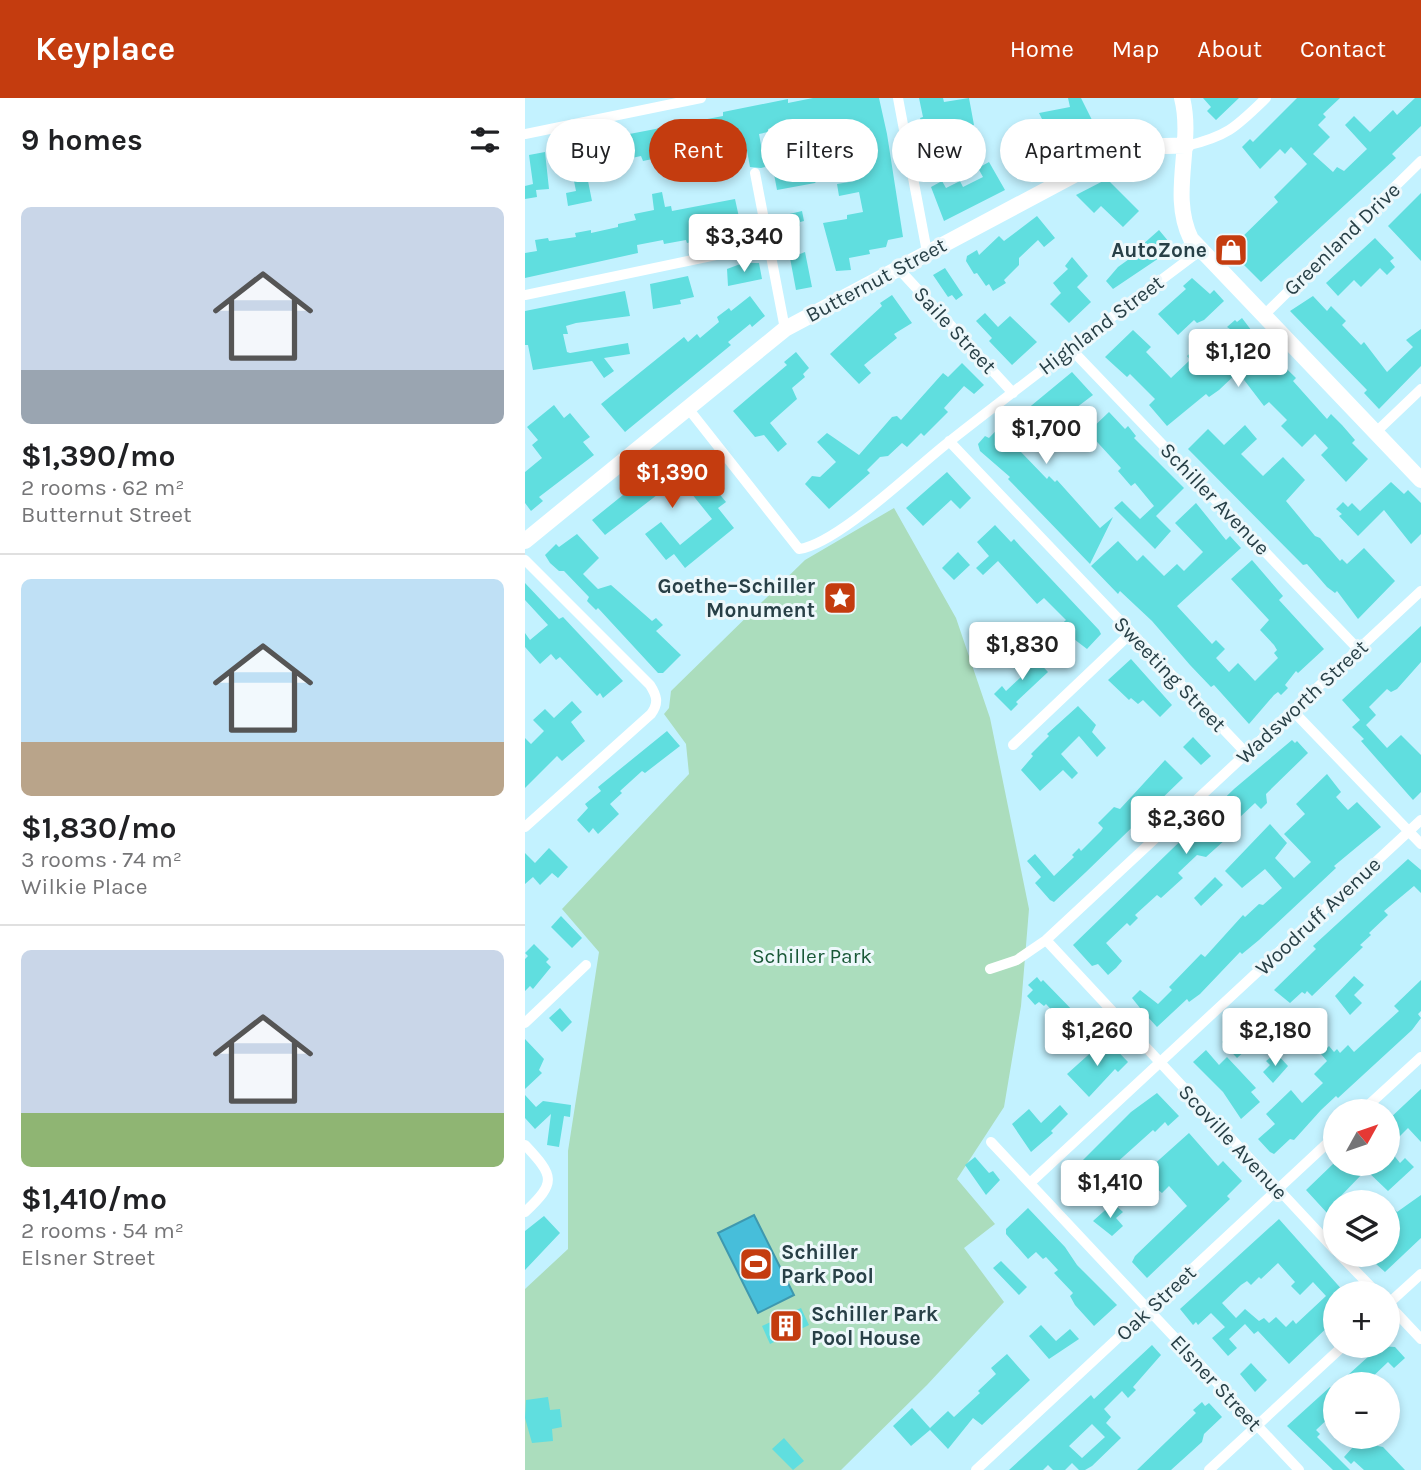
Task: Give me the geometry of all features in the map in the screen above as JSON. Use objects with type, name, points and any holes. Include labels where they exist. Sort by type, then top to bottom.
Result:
[{"type":"street","points":[[525,134],[701,98]]},
{"type":"street","points":[[898,98],[927,252]]},
{"type":"street","points":[[1182,98],[1186,146],[1182,218],[1191,239],[1421,481]]},
{"type":"street","name":"Butternut Street","points":[[525,541],[785,328],[1111,157],[1154,144],[1186,146],[1213,140],[1233,130],[1266,98]]},
{"type":"street","name":"Greenland Drive","points":[[1263,316],[1421,161]]},
{"type":"street","points":[[755,173],[785,328]]},
{"type":"street","points":[[525,295],[769,244]]},
{"type":"street","name":"Highland Street","points":[[687,407],[799,549],[825,540],[949,441],[1201,250]]},
{"type":"street","name":"Saile Street","points":[[897,267],[1013,393]]},
{"type":"street","name":"Schiller Avenue","points":[[1071,349],[1359,649]]},
{"type":"street","points":[[1375,433],[1421,388]]},
{"type":"street","name":"Sweeting Street","points":[[949,441],[1247,754]]},
{"type":"street","points":[[525,560],[655,693],[656,707],[525,827]]},
{"type":"street","name":"Wadsworth Street","points":[[990,969],[1017,960],[1046,940],[1421,591]]},
{"type":"street","points":[[1013,745],[1131,634]]},
{"type":"street","points":[[1293,710],[1421,844]]},
{"type":"street","name":"Woodruff Avenue","points":[[1030,1183],[1421,820]]},
{"type":"street","name":"Scoville Avenue","points":[[1046,940],[1323,1238]]},
{"type":"street","points":[[525,1023],[586,965]]},
{"type":"street","points":[[1375,1099],[1421,1057]]},
{"type":"street","name":"Elsner Street","points":[[991,1142],[1299,1470]]},
{"type":"street","points":[[525,1145],[545,1166],[550,1177],[549,1185],[525,1212]]},
{"type":"street","name":"Oak Street","points":[[976,1470],[1323,1147]]},
{"type":"street","points":[[1352,1267],[1365,1281]]},
{"type":"street","points":[[1400,1293],[1421,1274]]},
{"type":"street","points":[[1400,1317],[1421,1339]]},
{"type":"street","points":[[1209,1470],[1330,1358]]},
{"type":"green space","name":"Schiller Park","points":[[894,508],[956,618],[990,718],[1029,909],[1021,1006],[1004,1107],[957,1179],[995,1224],[964,1248],[1004,1302],[927,1385],[841,1470],[525,1470],[525,1289],[568,1249],[568,1151],[599,952],[562,909],[689,774],[686,744],[664,714],[669,708],[671,691],[805,560]]},
{"type":"water","name":"Schiller Park Pool","points":[[754,1215],[794,1295],[758,1313],[718,1233]]},
{"type":"building","points":[[813,98],[879,98],[903,237],[888,240],[886,247],[869,250],[870,254],[849,258],[851,270],[836,271],[823,223],[847,219],[847,215],[863,212],[859,192],[839,196],[837,184],[878,182],[878,119],[761,119],[761,168],[750,167],[747,119],[707,119],[723,116],[723,112],[788,99],[788,103]]},
{"type":"building","points":[[919,98],[943,98],[944,102],[969,98],[973,119],[920,119],[923,117]]},
{"type":"building","points":[[1068,98],[1081,98],[1092,119],[1042,119],[1039,113],[1070,107]]},
{"type":"building","points":[[1203,98],[1239,98],[1216,120],[1207,111],[1211,107]]},
{"type":"building","points":[[1297,98],[1340,98],[1323,114],[1326,117],[1318,125],[1330,137],[1313,154],[1333,172],[1337,167],[1344,171],[1367,149],[1345,125],[1354,116],[1370,132],[1393,110],[1397,115],[1415,98],[1421,98],[1421,126],[1392,154],[1396,158],[1261,282],[1231,252],[1232,247],[1278,202],[1274,197],[1307,164],[1291,147],[1285,154],[1280,149],[1260,169],[1242,147],[1250,139],[1253,142]]},
{"type":"building","points":[[649,130],[649,160],[643,161],[641,156],[635,157],[635,133]]},
{"type":"building","points":[[545,152],[546,182],[549,189],[536,190],[537,197],[525,199],[525,186],[533,184],[529,155]]},
{"type":"building","points":[[989,162],[1005,190],[944,221],[931,187],[940,182],[946,188],[958,182],[963,187],[973,182],[986,182],[986,164]]},
{"type":"building","points":[[574,182],[588,182],[592,201],[568,206],[566,193],[576,191]]},
{"type":"building","points":[[776,182],[816,182],[815,183],[777,190]]},
{"type":"building","points":[[1101,182],[1110,182],[1139,211],[1123,227],[1101,206],[1094,213],[1076,195]]},
{"type":"building","points":[[662,192],[665,207],[671,206],[672,211],[735,199],[742,231],[687,243],[686,240],[664,244],[663,240],[637,245],[638,253],[525,278],[525,253],[537,251],[535,240],[576,237],[575,233],[591,230],[591,233],[618,227],[618,224],[636,220],[634,214],[654,210],[652,194]]},
{"type":"building","points":[[1421,193],[1421,261],[1388,226]]},
{"type":"building","points":[[802,211],[804,221],[800,222],[800,226],[784,229],[781,216]]},
{"type":"building","points":[[1037,216],[1055,238],[1044,247],[1038,240],[1019,258],[1019,265],[1004,280],[1006,283],[993,291],[977,273],[974,274],[966,261],[967,256],[977,250],[979,255],[999,236],[1004,241]]},
{"type":"building","points":[[1159,230],[1174,248],[1113,289],[1106,281],[1118,267],[1143,249],[1141,246]]},
{"type":"building","points":[[1375,238],[1394,258],[1390,261],[1395,267],[1387,275],[1380,268],[1361,287],[1354,280],[1338,296],[1326,283]]},
{"type":"building","points":[[805,252],[812,287],[796,290],[790,258]]},
{"type":"building","points":[[1072,257],[1088,276],[1077,287],[1091,302],[1069,323],[1050,304],[1061,293],[1053,283],[1068,269],[1065,266]]},
{"type":"building","points":[[743,263],[759,263],[762,279],[728,286],[727,269]]},
{"type":"building","points":[[945,268],[963,295],[956,300],[952,295],[948,297],[933,275]]},
{"type":"building","points":[[688,276],[694,297],[680,300],[681,304],[653,309],[650,284]]},
{"type":"building","points":[[1192,278],[1210,294],[1214,290],[1224,301],[1204,320],[1197,323],[1194,320],[1178,335],[1158,314],[1186,289],[1183,286]]},
{"type":"building","points":[[625,291],[630,316],[576,323],[566,326],[568,334],[563,334],[567,352],[570,353],[628,343],[630,354],[604,358],[614,371],[604,378],[592,361],[533,370],[528,345],[525,345],[525,311]]},
{"type":"building","points":[[892,295],[912,323],[894,334],[897,338],[864,365],[871,373],[859,384],[830,354],[882,306],[880,303]]},
{"type":"building","points":[[750,296],[765,316],[728,342],[731,345],[625,432],[601,404],[684,337],[688,342],[697,334],[700,338],[719,322],[717,317],[729,308],[731,311]]},
{"type":"building","points":[[1313,296],[1327,311],[1331,306],[1346,321],[1342,325],[1361,345],[1364,342],[1387,372],[1413,347],[1406,340],[1421,329],[1421,366],[1379,409],[1364,393],[1367,390],[1290,311]]},
{"type":"building","points":[[985,313],[998,327],[1010,316],[1037,342],[1012,365],[989,341],[992,338],[976,321]]},
{"type":"building","points":[[1242,318],[1264,347],[1296,378],[1293,381],[1327,419],[1331,414],[1342,425],[1355,440],[1352,443],[1368,459],[1346,482],[1321,455],[1328,448],[1315,434],[1302,447],[1281,426],[1287,420],[1269,402],[1264,406],[1238,372],[1219,390],[1209,397],[1206,394],[1167,426],[1149,405],[1155,399],[1130,374],[1127,377],[1105,357],[1133,330],[1151,347],[1146,352],[1171,378],[1190,360],[1187,356],[1197,347],[1203,354],[1230,329],[1227,327]]},
{"type":"building","points":[[796,352],[809,368],[803,374],[805,377],[792,388],[797,399],[770,423],[787,444],[778,452],[764,435],[755,437],[733,411],[787,365],[784,362]]},
{"type":"building","points":[[962,363],[984,385],[974,394],[964,386],[944,408],[948,412],[924,436],[921,433],[907,447],[902,443],[888,456],[880,457],[867,470],[870,473],[829,509],[805,484],[812,476],[820,477],[836,462],[817,442],[827,433],[859,455],[892,417],[897,416],[901,420],[943,373],[948,377]]},
{"type":"building","points":[[1072,372],[1093,395],[1068,414],[1064,409],[1048,425],[1051,428],[1040,439],[1036,435],[1020,451],[1047,479],[1049,476],[1055,482],[1057,480],[1100,528],[1113,517],[1090,564],[1008,479],[1010,477],[980,451],[978,444],[985,436],[989,438],[1010,416],[1014,420]]},
{"type":"building","points":[[554,405],[564,418],[570,413],[590,437],[583,442],[594,455],[539,497],[543,501],[531,511],[525,503],[525,472],[542,458],[532,445],[538,440],[527,427]]},
{"type":"building","points":[[1109,412],[1125,429],[1128,426],[1136,436],[1134,438],[1184,488],[1156,516],[1171,531],[1155,549],[1114,508],[1122,501],[1140,519],[1154,506],[1135,483],[1131,486],[1118,471],[1121,468],[1088,432]]},
{"type":"building","points":[[1245,425],[1257,439],[1241,454],[1263,476],[1283,457],[1305,480],[1286,501],[1315,536],[1320,538],[1340,561],[1342,559],[1347,564],[1364,548],[1395,581],[1358,619],[1337,591],[1335,593],[1327,587],[1307,564],[1303,565],[1188,449],[1208,429],[1224,445]]},
{"type":"building","points":[[686,453],[726,502],[718,508],[734,528],[685,568],[674,554],[666,560],[645,534],[661,522],[680,545],[712,519],[679,478],[605,535],[592,520],[665,461],[669,466]]},
{"type":"building","points":[[947,472],[971,498],[960,509],[951,500],[923,526],[906,508]]},
{"type":"building","points":[[1391,482],[1404,494],[1408,490],[1421,503],[1421,534],[1411,544],[1384,510],[1358,536],[1336,509],[1343,502],[1348,507],[1352,503],[1360,511]]},
{"type":"building","points":[[1196,503],[1226,540],[1230,536],[1241,548],[1177,606],[1212,644],[1216,640],[1225,649],[1216,658],[1229,672],[1238,663],[1255,681],[1278,658],[1274,653],[1277,650],[1274,645],[1260,630],[1269,620],[1231,579],[1252,560],[1283,596],[1279,600],[1324,649],[1298,673],[1296,671],[1285,685],[1288,688],[1281,695],[1278,692],[1274,695],[1249,724],[1214,685],[1211,687],[1190,665],[1152,621],[1120,591],[1118,594],[1091,566],[1118,541],[1137,561],[1143,555],[1164,576],[1177,564],[1184,571],[1203,552],[1175,523]]},
{"type":"building","points":[[995,525],[1011,542],[1014,539],[1099,630],[1101,634],[1087,649],[1066,633],[1050,648],[1040,638],[1048,630],[1052,633],[1066,620],[1044,598],[1037,604],[998,561],[983,575],[976,568],[989,556],[977,542]]},
{"type":"building","points":[[577,534],[599,558],[583,574],[598,589],[611,585],[652,621],[656,618],[663,625],[656,631],[681,655],[663,673],[658,673],[598,608],[596,610],[587,601],[589,597],[564,571],[559,571],[550,563],[545,555],[556,544],[559,547]]},
{"type":"building","points":[[958,552],[970,565],[954,580],[942,568]]},
{"type":"building","points":[[525,583],[559,619],[563,617],[623,681],[603,698],[600,693],[597,696],[560,657],[556,660],[551,654],[540,664],[525,647],[525,633],[530,640],[548,625],[525,600]]},
{"type":"building","points":[[1421,626],[1421,662],[1397,689],[1391,692],[1387,689],[1369,707],[1376,715],[1366,725],[1387,748],[1401,735],[1421,755],[1421,792],[1413,800],[1361,741],[1364,739],[1352,727],[1360,720],[1342,700]]},
{"type":"building","points":[[1030,653],[1048,672],[1016,702],[1018,704],[1011,711],[994,694],[1002,686],[1006,691],[1022,676],[1014,668]]},
{"type":"building","points":[[1131,659],[1172,705],[1160,717],[1143,700],[1138,704],[1131,698],[1129,700],[1108,680]]},
{"type":"building","points":[[572,701],[582,712],[571,722],[585,741],[562,761],[557,756],[525,788],[525,738],[531,744],[544,731],[533,720],[545,709],[554,718]]},
{"type":"building","points":[[1078,706],[1096,725],[1092,732],[1106,748],[1097,757],[1079,736],[1061,754],[1078,773],[1072,779],[1063,770],[1040,791],[1021,770],[1033,756],[1031,754],[1049,736],[1047,734]]},
{"type":"building","points":[[667,731],[680,746],[645,773],[642,771],[620,791],[622,793],[610,804],[619,814],[598,834],[593,828],[589,833],[577,820],[588,808],[585,804],[601,791],[598,787]]},
{"type":"building","points":[[1193,737],[1211,756],[1201,765],[1183,747]]},
{"type":"building","points":[[1292,740],[1295,743],[1297,741],[1308,753],[1266,794],[1267,803],[1261,809],[1255,803],[1223,833],[1226,839],[1206,857],[1197,855],[1178,873],[1183,878],[1161,898],[1157,895],[1135,915],[1138,918],[1130,926],[1127,923],[1106,943],[1122,961],[1116,968],[1108,975],[1098,964],[1092,966],[1073,945],[1234,789]]},
{"type":"building","points":[[1165,760],[1183,778],[1054,902],[1050,900],[1035,883],[1041,877],[1027,861],[1035,854],[1054,876],[1074,857],[1072,855],[1079,848],[1081,851],[1101,831],[1103,828],[1098,823],[1114,807],[1120,809]]},
{"type":"building","points":[[1327,774],[1341,792],[1336,797],[1348,810],[1357,802],[1381,827],[1334,866],[1336,868],[1259,940],[1242,954],[1240,952],[1200,994],[1189,1002],[1187,999],[1157,1027],[1146,1015],[1143,1018],[1136,1011],[1140,1008],[1132,998],[1140,990],[1158,1004],[1172,990],[1169,987],[1201,954],[1205,957],[1243,915],[1245,917],[1259,904],[1263,905],[1282,888],[1265,869],[1242,888],[1225,871],[1270,824],[1287,843],[1275,858],[1294,878],[1311,862],[1284,834],[1305,814],[1296,804]]},
{"type":"building","points":[[549,848],[568,867],[558,878],[552,873],[540,885],[533,877],[525,884],[525,853],[535,863]]},
{"type":"building","points":[[1408,859],[1421,870],[1421,893],[1414,886],[1384,911],[1388,915],[1369,933],[1371,935],[1360,945],[1363,947],[1312,996],[1307,991],[1305,994],[1302,992],[1290,1003],[1274,990],[1316,949],[1313,946]]},
{"type":"building","points":[[1215,877],[1223,885],[1201,906],[1194,898]]},
{"type":"building","points":[[561,916],[582,938],[572,948],[551,927]]},
{"type":"building","points":[[534,944],[549,959],[546,962],[551,967],[533,989],[530,986],[525,991],[525,959],[528,956],[525,953]]},
{"type":"building","points":[[1354,976],[1364,985],[1354,995],[1362,1003],[1350,1015],[1335,996]]},
{"type":"building","points":[[1037,977],[1078,1016],[1063,1031],[1054,1021],[1058,1017],[1046,1004],[1044,1006],[1039,1002],[1035,1005],[1027,996],[1033,990],[1028,985]]},
{"type":"building","points":[[1421,980],[1421,1011],[1418,1014],[1421,1018],[1412,1030],[1338,1098],[1336,1096],[1333,1099],[1323,1099],[1323,1108],[1294,1140],[1290,1139],[1274,1154],[1270,1152],[1258,1139],[1275,1124],[1266,1114],[1291,1090],[1302,1103],[1323,1083],[1314,1074],[1327,1061],[1321,1054],[1329,1046],[1334,1052],[1337,1049],[1340,1053],[1348,1045],[1354,1052],[1399,1011],[1394,1006]]},
{"type":"building","points":[[560,1008],[572,1022],[562,1032],[549,1018]]},
{"type":"building","points":[[1235,1018],[1256,1036],[1256,1041],[1237,1058],[1222,1042],[1231,1031],[1227,1026]]},
{"type":"building","points":[[525,1039],[544,1059],[539,1070],[542,1073],[525,1089]]},
{"type":"building","points":[[1106,1039],[1128,1062],[1118,1072],[1115,1069],[1089,1097],[1067,1074]]},
{"type":"building","points":[[1206,1050],[1219,1065],[1227,1057],[1256,1088],[1251,1092],[1260,1102],[1241,1119],[1223,1092],[1193,1062]]},
{"type":"building","points":[[1276,1053],[1288,1066],[1273,1083],[1263,1072],[1270,1065],[1266,1061]]},
{"type":"building","points":[[1421,1089],[1421,1142],[1408,1128],[1400,1136],[1400,1109]]},
{"type":"building","points":[[1157,1093],[1179,1116],[1168,1126],[1165,1122],[1155,1132],[1153,1130],[1114,1165],[1119,1171],[1081,1204],[1061,1182],[1131,1112]]},
{"type":"building","points":[[525,1095],[536,1107],[543,1101],[571,1105],[570,1117],[564,1116],[559,1147],[547,1145],[551,1114],[535,1129],[525,1118]]},
{"type":"building","points":[[1060,1105],[1068,1114],[1051,1131],[1053,1133],[1031,1152],[1012,1124],[1029,1109],[1041,1123]]},
{"type":"building","points":[[1189,1133],[1218,1166],[1223,1161],[1242,1181],[1227,1196],[1230,1199],[1147,1278],[1132,1262],[1135,1256],[1187,1206],[1169,1186],[1162,1193],[1141,1176]]},
{"type":"building","points":[[975,1157],[989,1173],[993,1171],[1000,1180],[986,1195],[965,1165]]},
{"type":"building","points":[[1405,1158],[1414,1167],[1387,1190],[1372,1176],[1400,1176],[1400,1163]]},
{"type":"building","points":[[1323,1174],[1323,1176],[1360,1176],[1347,1190],[1323,1190],[1323,1209],[1306,1190]]},
{"type":"building","points":[[1421,1195],[1421,1238],[1400,1258],[1400,1210]]},
{"type":"building","points":[[1113,1203],[1123,1212],[1116,1218],[1123,1226],[1112,1236],[1093,1221]]},
{"type":"building","points":[[1028,1208],[1065,1247],[1077,1265],[1117,1305],[1094,1326],[1075,1305],[1070,1296],[1073,1293],[1054,1273],[1058,1270],[1046,1257],[1043,1259],[1036,1252],[1028,1259],[1006,1234],[1006,1229]]},
{"type":"building","points":[[544,1216],[560,1233],[525,1270],[525,1231]]},
{"type":"building","points":[[1279,1219],[1334,1281],[1323,1281],[1323,1293],[1313,1282],[1300,1295],[1291,1286],[1295,1282],[1278,1263],[1251,1285],[1247,1281],[1241,1285],[1222,1303],[1236,1318],[1245,1309],[1259,1321],[1264,1318],[1269,1323],[1276,1317],[1286,1327],[1293,1320],[1296,1324],[1323,1299],[1323,1331],[1289,1364],[1258,1331],[1254,1334],[1245,1324],[1229,1339],[1237,1348],[1228,1356],[1212,1338],[1225,1327],[1211,1313],[1198,1325],[1196,1322],[1193,1325],[1180,1309]]},
{"type":"building","points":[[1001,1261],[1027,1287],[1019,1295],[993,1268]]},
{"type":"building","name":"Schiller Park Pool House","points":[[801,1308],[809,1325],[770,1344],[762,1326]]},
{"type":"building","points":[[1041,1325],[1056,1341],[1070,1329],[1079,1339],[1049,1359],[1029,1336]]},
{"type":"building","points":[[1152,1345],[1161,1355],[1133,1387],[1136,1390],[1128,1398],[1122,1391],[1104,1409],[1111,1417],[1106,1423],[1121,1438],[1092,1466],[1079,1470],[1072,1463],[1065,1470],[1053,1470],[1048,1465],[1043,1470],[1009,1470],[1091,1395],[1094,1399]],"holes":[[[1092,1424],[1105,1437],[1082,1458],[1069,1446]]]},
{"type":"building","points":[[1400,1352],[1405,1358],[1394,1368],[1388,1362],[1378,1372],[1351,1372],[1367,1358],[1400,1358]]},
{"type":"building","points":[[1007,1354],[1030,1380],[982,1425],[973,1418],[948,1449],[930,1430],[911,1446],[893,1426],[912,1408],[930,1428],[948,1411],[954,1417],[996,1374],[991,1368]]},
{"type":"building","points":[[1251,1363],[1267,1380],[1255,1392],[1240,1374]]},
{"type":"building","points":[[1323,1393],[1323,1423],[1316,1430],[1320,1434],[1317,1437],[1323,1443],[1323,1449],[1329,1449],[1350,1470],[1333,1470],[1287,1426]]},
{"type":"building","points":[[548,1397],[550,1410],[560,1409],[562,1427],[552,1429],[553,1441],[532,1443],[525,1418],[526,1400]]},
{"type":"building","points":[[1202,1402],[1205,1406],[1209,1403],[1222,1417],[1204,1434],[1202,1442],[1171,1470],[1137,1470],[1196,1413],[1193,1410]]},
{"type":"building","points":[[784,1438],[804,1461],[793,1470],[772,1449]]},
{"type":"building","points":[[1351,1449],[1385,1449],[1405,1470],[1364,1470],[1344,1457]]},
{"type":"place","name":"AutoZone","points":[[1231,250]]},
{"type":"place","name":"Goethe–Schiller Monument","points":[[840,598]]},
{"type":"place","name":"Schiller Park Pool","points":[[756,1264]]},
{"type":"place","name":"Schiller Park Pool House","points":[[786,1326]]}]
